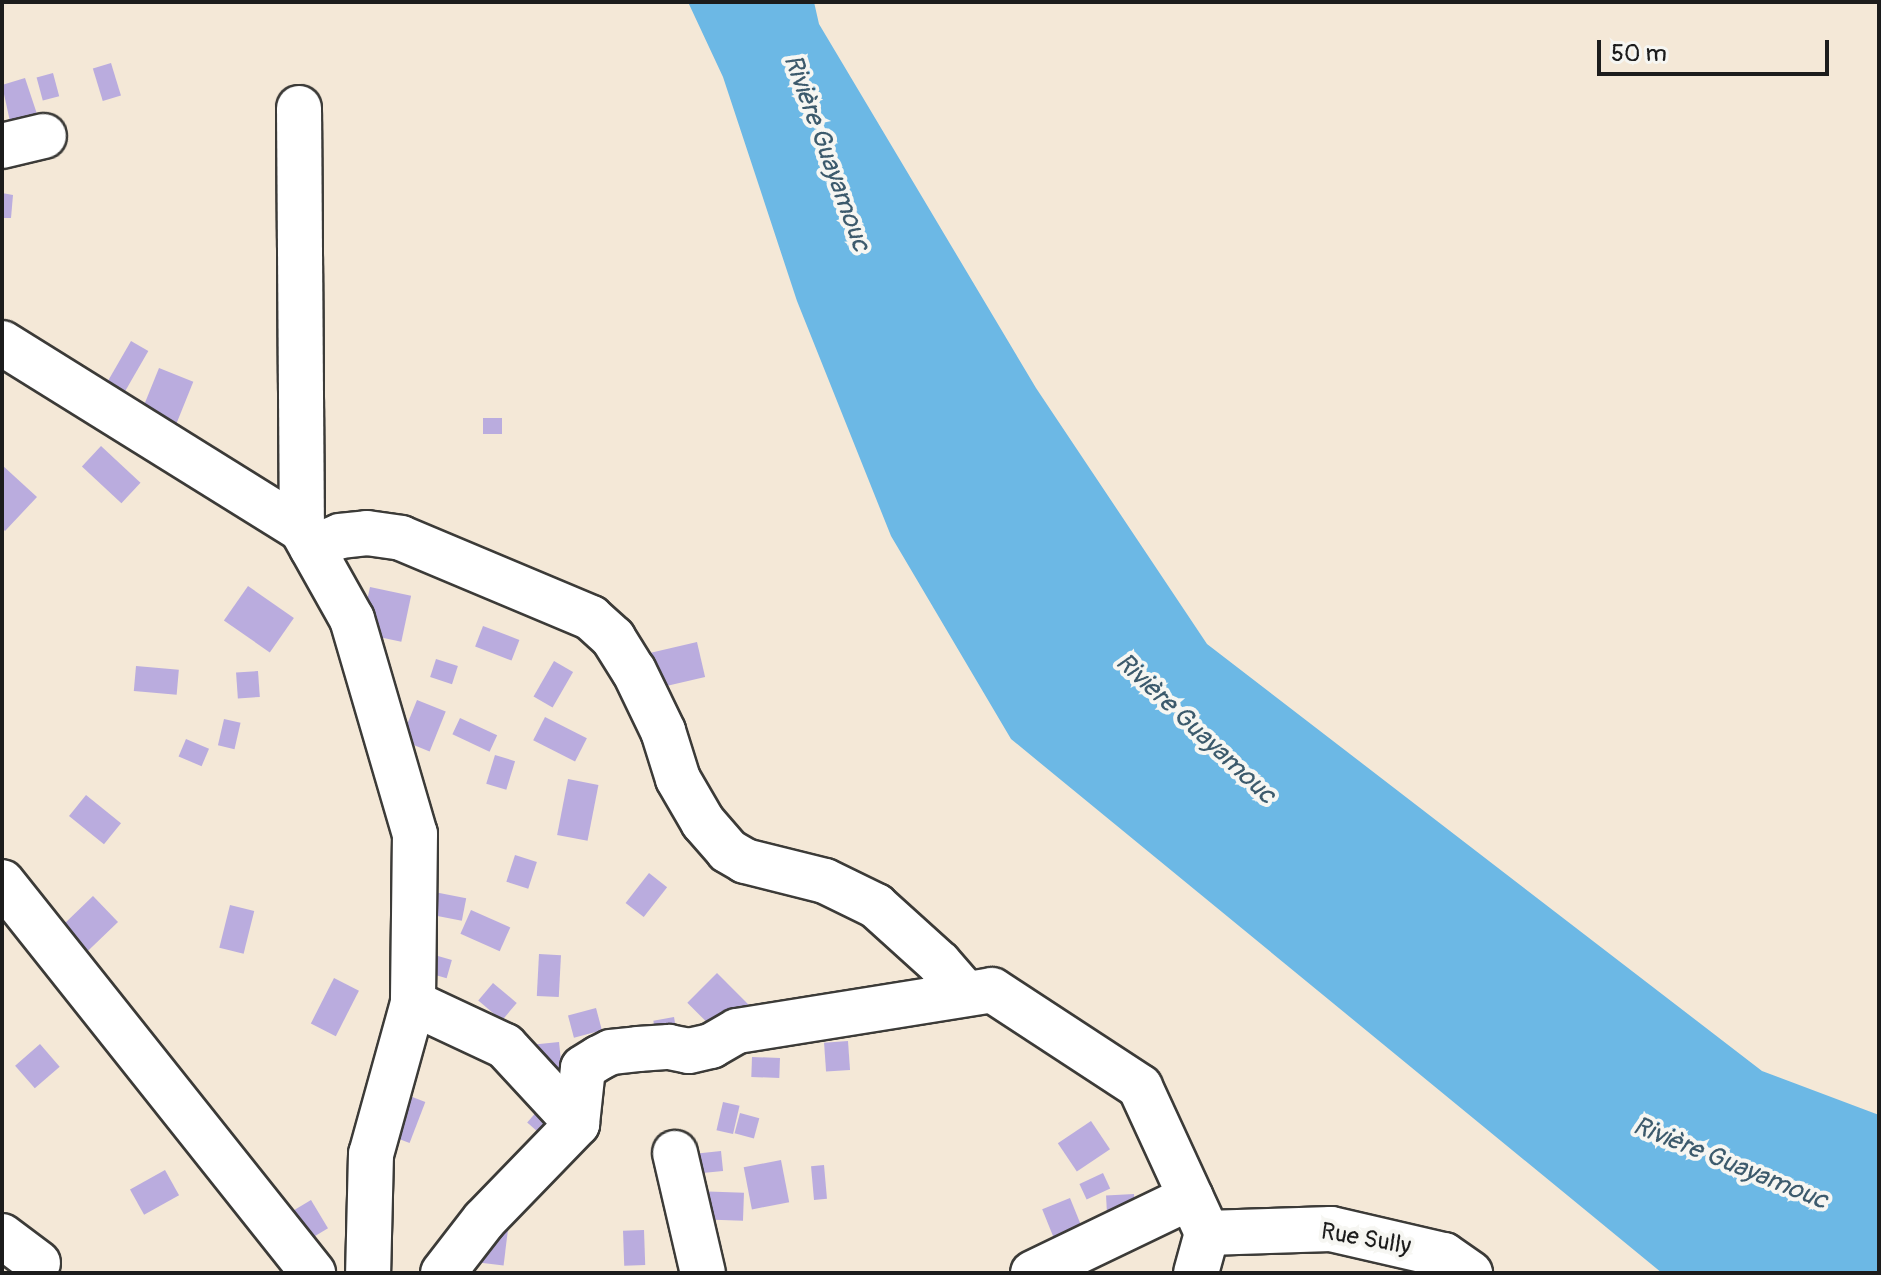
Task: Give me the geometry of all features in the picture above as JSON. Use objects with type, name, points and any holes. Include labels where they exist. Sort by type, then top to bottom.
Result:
[{"type":"street","points":[[299,108],[307,539]]},
{"type":"street","points":[[2,146],[44,136]]},
{"type":"street","points":[[2,343],[307,539],[352,619],[415,834],[413,1003],[371,1154],[368,1273]]},
{"type":"street","points":[[307,539],[367,533],[401,538],[591,618],[613,638],[634,671],[663,731],[678,779],[703,822],[728,851],[745,861],[825,881],[876,906],[939,963],[966,994]]},
{"type":"street","points":[[2,882],[313,1273]]},
{"type":"street","points":[[443,1273],[484,1220],[577,1124],[583,1068],[611,1052],[669,1047],[689,1051],[711,1046],[737,1031],[992,990],[1140,1087],[1198,1234],[1033,1273]]},
{"type":"street","points":[[413,1003],[505,1046],[577,1124]]},
{"type":"street","points":[[675,1153],[703,1273]]},
{"type":"street","name":"Rue Sully","points":[[1198,1234],[1331,1229],[1444,1255],[1470,1273]]},
{"type":"street","points":[[2,1236],[38,1263]]},
{"type":"water","name":"Rivière Guayamouc","points":[[688,2],[814,2],[819,24],[1036,388],[1207,644],[1762,1071],[1879,1115],[1879,1273],[1662,1273],[1011,739],[891,536],[797,301],[723,77]]},
{"type":"building","points":[[111,63],[121,96],[103,101],[93,69]]},
{"type":"building","points":[[53,73],[59,96],[43,101],[37,77]]},
{"type":"building","points":[[25,78],[38,117],[11,126],[2,85]]},
{"type":"building","points":[[2,193],[13,195],[11,218],[2,218]]},
{"type":"building","points":[[131,341],[148,351],[120,399],[103,389]]},
{"type":"building","points":[[159,368],[193,382],[172,434],[138,420]]},
{"type":"building","points":[[483,418],[502,418],[502,434],[483,434]]},
{"type":"building","points":[[101,446],[140,483],[121,503],[82,466]]},
{"type":"building","points":[[2,465],[37,497],[5,531],[2,528]]},
{"type":"building","points":[[248,586],[294,618],[270,653],[224,620]]},
{"type":"building","points":[[370,587],[411,596],[401,642],[360,633]]},
{"type":"building","points":[[483,626],[519,640],[512,661],[475,647]]},
{"type":"building","points":[[697,642],[705,677],[652,689],[644,654]]},
{"type":"building","points":[[436,659],[458,666],[452,684],[430,677]]},
{"type":"building","points":[[554,661],[573,672],[553,708],[534,697]]},
{"type":"building","points":[[136,666],[179,670],[177,695],[134,691]]},
{"type":"building","points":[[258,671],[260,697],[238,698],[236,673]]},
{"type":"building","points":[[417,700],[446,712],[430,751],[401,740]]},
{"type":"building","points":[[545,717],[587,738],[575,762],[533,740]]},
{"type":"building","points":[[460,718],[497,735],[490,752],[452,734]]},
{"type":"building","points":[[224,719],[241,723],[234,749],[218,745]]},
{"type":"building","points":[[186,739],[209,749],[202,766],[179,756]]},
{"type":"building","points":[[495,755],[515,761],[506,790],[486,784]]},
{"type":"building","points":[[568,779],[598,785],[588,841],[557,835]]},
{"type":"building","points":[[86,795],[121,823],[104,844],[69,816]]},
{"type":"building","points":[[515,855],[537,862],[528,889],[506,882]]},
{"type":"building","points":[[649,873],[667,887],[644,917],[626,903]]},
{"type":"building","points":[[424,890],[466,898],[462,921],[420,913]]},
{"type":"building","points":[[93,896],[118,922],[88,951],[63,925]]},
{"type":"building","points":[[230,905],[254,911],[244,954],[219,948]]},
{"type":"building","points":[[471,910],[510,927],[500,951],[460,934]]},
{"type":"building","points":[[424,952],[452,960],[447,978],[419,970]]},
{"type":"building","points":[[539,954],[561,955],[559,997],[537,996]]},
{"type":"building","points":[[717,973],[752,1008],[722,1037],[687,1003]]},
{"type":"building","points":[[334,978],[359,991],[336,1036],[311,1023]]},
{"type":"building","points":[[493,983],[517,1003],[502,1021],[478,1001]]},
{"type":"building","points":[[596,1008],[602,1030],[574,1038],[568,1016]]},
{"type":"building","points":[[674,1017],[677,1034],[656,1037],[653,1021]]},
{"type":"building","points":[[848,1041],[850,1070],[826,1072],[824,1043]]},
{"type":"building","points":[[559,1042],[562,1070],[530,1073],[527,1045]]},
{"type":"building","points":[[40,1044],[60,1067],[35,1088],[15,1066]]},
{"type":"building","points":[[752,1057],[780,1058],[779,1078],[751,1077]]},
{"type":"building","points":[[402,1093],[425,1102],[410,1143],[386,1134]]},
{"type":"building","points":[[723,1102],[740,1106],[733,1134],[716,1130]]},
{"type":"building","points":[[539,1109],[554,1122],[542,1136],[527,1123]]},
{"type":"building","points":[[740,1113],[759,1118],[754,1138],[735,1133]]},
{"type":"building","points":[[1091,1121],[1110,1149],[1077,1172],[1058,1143]]},
{"type":"building","points":[[721,1151],[723,1171],[697,1174],[695,1154]]},
{"type":"building","points":[[781,1160],[789,1202],[752,1209],[744,1167]]},
{"type":"building","points":[[824,1165],[827,1199],[814,1200],[811,1166]]},
{"type":"building","points":[[165,1170],[179,1195],[144,1215],[130,1189]]},
{"type":"building","points":[[1103,1173],[1110,1188],[1087,1199],[1079,1184]]},
{"type":"building","points":[[694,1191],[744,1193],[743,1221],[693,1219]]},
{"type":"building","points":[[1134,1194],[1135,1211],[1107,1212],[1106,1195]]},
{"type":"building","points":[[1070,1198],[1084,1232],[1056,1244],[1042,1209]]},
{"type":"building","points":[[311,1200],[328,1228],[299,1246],[282,1218]]},
{"type":"building","points":[[485,1228],[508,1231],[504,1266],[481,1263]]},
{"type":"building","points":[[644,1230],[645,1265],[624,1266],[623,1231]]}]
